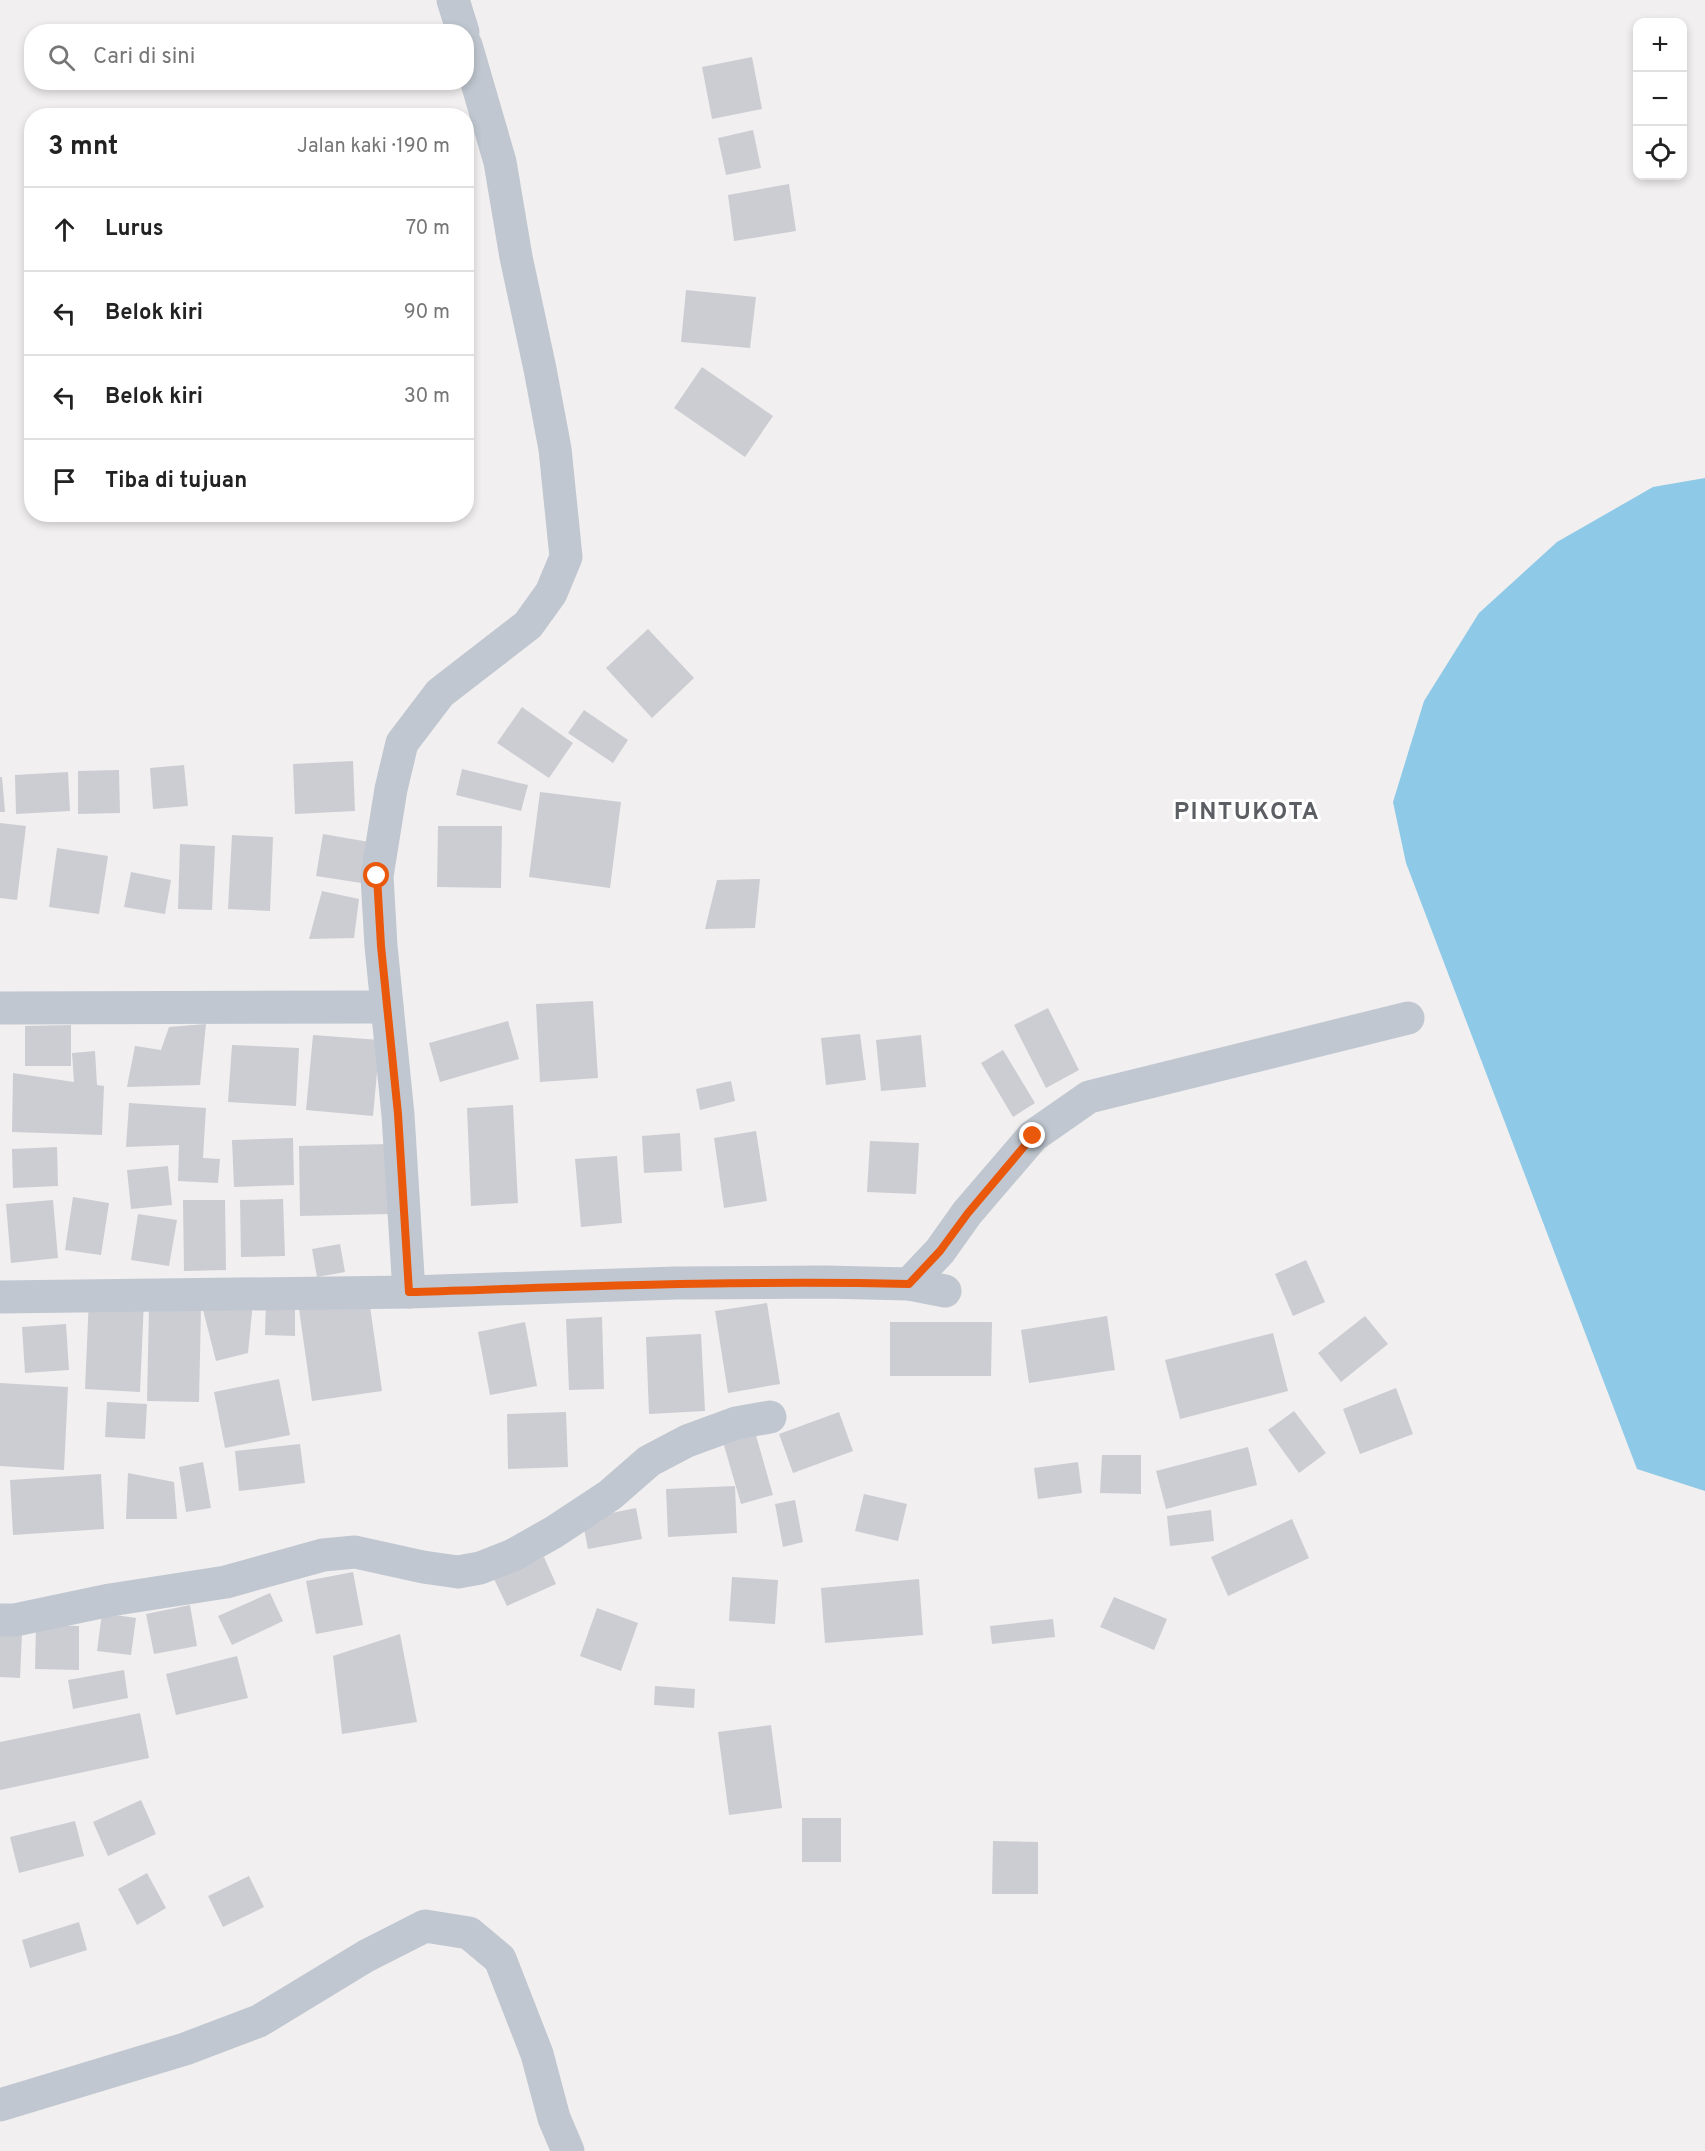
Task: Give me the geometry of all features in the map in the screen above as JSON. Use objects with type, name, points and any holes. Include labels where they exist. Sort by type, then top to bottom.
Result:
[{"type":"street","points":[[453,0],[460,24]]},
{"type":"street","points":[[409,1292],[398,1114],[377,876],[391,789],[402,743],[440,693],[528,626],[551,592],[566,557],[555,449],[540,369],[516,257],[500,162],[474,73]]},
{"type":"street","points":[[0,1008],[387,1007]]},
{"type":"street","points":[[909,1284],[940,1251],[968,1213],[1033,1136],[1089,1097],[1408,1018]]},
{"type":"street","points":[[0,1297],[409,1292],[676,1283],[824,1282],[909,1284],[945,1291]]},
{"type":"street","points":[[0,1620],[15,1620],[121,1598],[226,1582],[323,1555],[355,1552],[423,1567],[459,1572],[480,1568],[513,1555],[554,1532],[610,1495],[649,1461],[687,1441],[736,1423],[770,1417]]},
{"type":"street","points":[[0,2105],[185,2049],[259,2021],[366,1956],[425,1926],[469,1933],[500,1959],[537,2054],[554,2118],[568,2151]]},
{"type":"water","points":[[1705,478],[1705,1491],[1637,1469],[1406,863],[1393,802],[1424,701],[1479,613],[1557,542],[1653,487]]},
{"type":"building","points":[[752,57],[762,109],[712,119],[702,67]]},
{"type":"building","points":[[753,130],[761,168],[726,175],[718,138]]},
{"type":"building","points":[[789,184],[796,231],[734,241],[728,195]]},
{"type":"building","points":[[686,290],[756,297],[750,348],[681,342]]},
{"type":"building","points":[[702,367],[773,416],[745,457],[674,408]]},
{"type":"building","points":[[648,629],[694,678],[652,718],[606,668]]},
{"type":"building","points":[[522,707],[573,743],[549,778],[497,743]]},
{"type":"building","points":[[584,710],[628,740],[613,763],[568,733]]},
{"type":"building","points":[[353,761],[355,811],[295,814],[293,764]]},
{"type":"building","points":[[184,765],[188,806],[153,809],[150,768]]},
{"type":"building","points":[[462,769],[528,785],[521,811],[456,795]]},
{"type":"building","points":[[119,770],[120,813],[78,814],[78,771]]},
{"type":"building","points":[[68,772],[70,811],[16,814],[15,775]]},
{"type":"building","points":[[0,777],[2,777],[5,812],[0,812]]},
{"type":"building","points":[[540,792],[621,802],[610,888],[529,877]]},
{"type":"building","points":[[0,823],[26,826],[17,900],[0,898]]},
{"type":"building","points":[[438,826],[502,826],[501,888],[437,887]]},
{"type":"building","points":[[323,834],[375,843],[368,884],[316,876]]},
{"type":"building","points":[[232,835],[273,837],[270,911],[228,909]]},
{"type":"building","points":[[180,844],[215,846],[212,910],[178,909]]},
{"type":"building","points":[[57,848],[108,856],[99,914],[49,907]]},
{"type":"building","points":[[131,872],[171,880],[165,914],[124,907]]},
{"type":"building","points":[[760,879],[755,928],[705,929],[717,880]]},
{"type":"building","points":[[322,891],[359,899],[354,938],[309,939]]},
{"type":"building","points":[[593,1001],[598,1078],[540,1082],[536,1004]]},
{"type":"building","points":[[1048,1008],[1079,1070],[1046,1088],[1014,1025]]},
{"type":"building","points":[[508,1021],[519,1059],[440,1082],[429,1043]]},
{"type":"building","points":[[206,1024],[200,1085],[127,1087],[135,1046],[161,1050],[169,1027]]},
{"type":"building","points":[[71,1025],[71,1066],[25,1066],[25,1026]]},
{"type":"building","points":[[860,1034],[866,1080],[826,1085],[821,1038]]},
{"type":"building","points":[[313,1035],[380,1040],[373,1116],[306,1110]]},
{"type":"building","points":[[921,1035],[926,1087],[881,1091],[876,1040]]},
{"type":"building","points":[[232,1045],[299,1048],[296,1106],[228,1102]]},
{"type":"building","points":[[1003,1050],[1035,1103],[1013,1117],[981,1063]]},
{"type":"building","points":[[95,1051],[97,1085],[104,1086],[102,1135],[12,1132],[13,1073],[74,1082],[72,1053]]},
{"type":"building","points":[[731,1081],[735,1101],[700,1110],[696,1089]]},
{"type":"building","points":[[129,1103],[206,1108],[203,1158],[220,1159],[218,1183],[178,1181],[179,1145],[126,1147]]},
{"type":"building","points":[[513,1105],[518,1203],[471,1206],[467,1108]]},
{"type":"building","points":[[756,1131],[767,1201],[724,1208],[714,1138]]},
{"type":"building","points":[[680,1133],[682,1171],[644,1173],[642,1136]]},
{"type":"building","points":[[293,1138],[294,1185],[234,1187],[232,1140]]},
{"type":"building","points":[[870,1141],[919,1143],[916,1194],[867,1192]]},
{"type":"building","points":[[389,1144],[391,1214],[300,1216],[299,1146]]},
{"type":"building","points":[[57,1147],[58,1186],[13,1188],[12,1149]]},
{"type":"building","points":[[617,1156],[622,1223],[581,1227],[575,1159]]},
{"type":"building","points":[[168,1166],[172,1205],[131,1209],[127,1170]]},
{"type":"building","points":[[73,1197],[109,1203],[101,1255],[65,1250]]},
{"type":"building","points":[[283,1199],[285,1256],[241,1257],[240,1200]]},
{"type":"building","points":[[53,1200],[58,1258],[11,1263],[6,1204]]},
{"type":"building","points":[[183,1200],[225,1200],[226,1270],[184,1271]]},
{"type":"building","points":[[138,1214],[177,1220],[169,1266],[131,1260]]},
{"type":"building","points":[[340,1244],[345,1272],[317,1277],[312,1249]]},
{"type":"building","points":[[1306,1260],[1325,1302],[1293,1316],[1275,1274]]},
{"type":"building","points":[[89,1298],[144,1300],[140,1392],[85,1389]]},
{"type":"building","points":[[266,1298],[295,1299],[295,1336],[265,1335]]},
{"type":"building","points":[[369,1299],[382,1391],[312,1401],[299,1309]]},
{"type":"building","points":[[253,1302],[248,1353],[216,1361],[202,1306]]},
{"type":"building","points":[[767,1303],[780,1384],[728,1393],[715,1311]]},
{"type":"building","points":[[149,1307],[201,1307],[199,1402],[147,1401]]},
{"type":"building","points":[[1107,1316],[1115,1370],[1029,1383],[1021,1330]]},
{"type":"building","points":[[1365,1316],[1388,1344],[1341,1382],[1318,1353]]},
{"type":"building","points":[[602,1317],[604,1389],[569,1390],[566,1319]]},
{"type":"building","points":[[525,1322],[537,1386],[490,1395],[478,1332]]},
{"type":"building","points":[[890,1322],[992,1322],[991,1376],[890,1376]]},
{"type":"building","points":[[66,1324],[69,1370],[25,1373],[22,1327]]},
{"type":"building","points":[[1273,1333],[1288,1391],[1180,1419],[1165,1360]]},
{"type":"building","points":[[701,1334],[705,1411],[649,1414],[646,1337]]},
{"type":"building","points":[[279,1379],[290,1435],[225,1448],[214,1392]]},
{"type":"building","points":[[0,1383],[68,1387],[64,1470],[0,1466]]},
{"type":"building","points":[[1396,1388],[1413,1434],[1360,1454],[1343,1409]]},
{"type":"building","points":[[107,1402],[147,1404],[145,1439],[105,1437]]},
{"type":"building","points":[[1294,1411],[1326,1453],[1299,1473],[1268,1430]]},
{"type":"building","points":[[566,1412],[568,1467],[508,1469],[507,1414]]},
{"type":"building","points":[[839,1412],[853,1451],[793,1473],[779,1434]]},
{"type":"building","points":[[755,1432],[773,1495],[741,1504],[723,1442]]},
{"type":"building","points":[[300,1444],[305,1483],[239,1491],[235,1451]]},
{"type":"building","points":[[1248,1447],[1257,1485],[1166,1509],[1156,1471]]},
{"type":"building","points":[[1102,1455],[1141,1455],[1141,1494],[1100,1493]]},
{"type":"building","points":[[203,1462],[211,1508],[186,1512],[179,1467]]},
{"type":"building","points":[[1078,1462],[1082,1493],[1038,1499],[1034,1468]]},
{"type":"building","points":[[128,1473],[174,1482],[177,1519],[126,1519]]},
{"type":"building","points":[[101,1474],[104,1529],[13,1535],[10,1480]]},
{"type":"building","points":[[735,1486],[737,1533],[668,1537],[666,1489]]},
{"type":"building","points":[[864,1494],[907,1504],[898,1541],[855,1531]]},
{"type":"building","points":[[795,1500],[803,1542],[783,1547],[775,1504]]},
{"type":"building","points":[[636,1508],[642,1539],[588,1549],[582,1519]]},
{"type":"building","points":[[1211,1510],[1214,1541],[1170,1546],[1167,1516]]},
{"type":"building","points":[[1292,1519],[1309,1558],[1228,1596],[1211,1557]]},
{"type":"building","points":[[544,1557],[556,1584],[507,1606],[494,1579]]},
{"type":"building","points":[[353,1572],[363,1625],[316,1634],[306,1581]]},
{"type":"building","points":[[732,1577],[778,1580],[775,1624],[729,1621]]},
{"type":"building","points":[[919,1579],[923,1635],[825,1643],[821,1588]]},
{"type":"building","points":[[270,1593],[283,1621],[232,1645],[218,1616]]},
{"type":"building","points":[[1114,1597],[1167,1619],[1154,1650],[1100,1627]]},
{"type":"building","points":[[190,1605],[197,1646],[154,1654],[146,1614]]},
{"type":"building","points":[[597,1608],[638,1623],[621,1671],[580,1656]]},
{"type":"building","points":[[102,1613],[136,1618],[131,1655],[97,1651]]},
{"type":"building","points":[[1053,1619],[1055,1637],[992,1644],[990,1626]]},
{"type":"building","points":[[36,1625],[79,1626],[79,1670],[35,1669]]},
{"type":"building","points":[[0,1634],[22,1634],[20,1678],[0,1677]]},
{"type":"building","points":[[400,1634],[417,1722],[342,1734],[333,1656]]},
{"type":"building","points":[[237,1656],[248,1698],[176,1715],[166,1674]]},
{"type":"building","points":[[124,1670],[128,1698],[73,1709],[68,1680]]},
{"type":"building","points":[[655,1686],[695,1689],[694,1708],[654,1705]]},
{"type":"building","points":[[140,1713],[149,1758],[0,1790],[0,1742]]},
{"type":"building","points":[[771,1725],[782,1808],[729,1815],[718,1732]]},
{"type":"building","points":[[141,1800],[156,1834],[108,1856],[93,1822]]},
{"type":"building","points":[[802,1818],[841,1818],[841,1862],[802,1862]]},
{"type":"building","points":[[75,1821],[84,1856],[19,1873],[10,1837]]},
{"type":"building","points":[[993,1841],[1038,1842],[1038,1894],[992,1894]]},
{"type":"building","points":[[147,1873],[166,1908],[137,1925],[118,1889]]},
{"type":"building","points":[[249,1876],[264,1907],[223,1927],[208,1896]]},
{"type":"building","points":[[79,1922],[87,1950],[30,1968],[22,1940]]},
{"type":"district","name":"PINTUKOTA","points":[[1247,811]]},
{"type":"route","points":[[377,876],[381,946],[398,1114],[409,1292],[676,1283],[909,1284],[940,1251],[968,1213],[1033,1136]]}]
